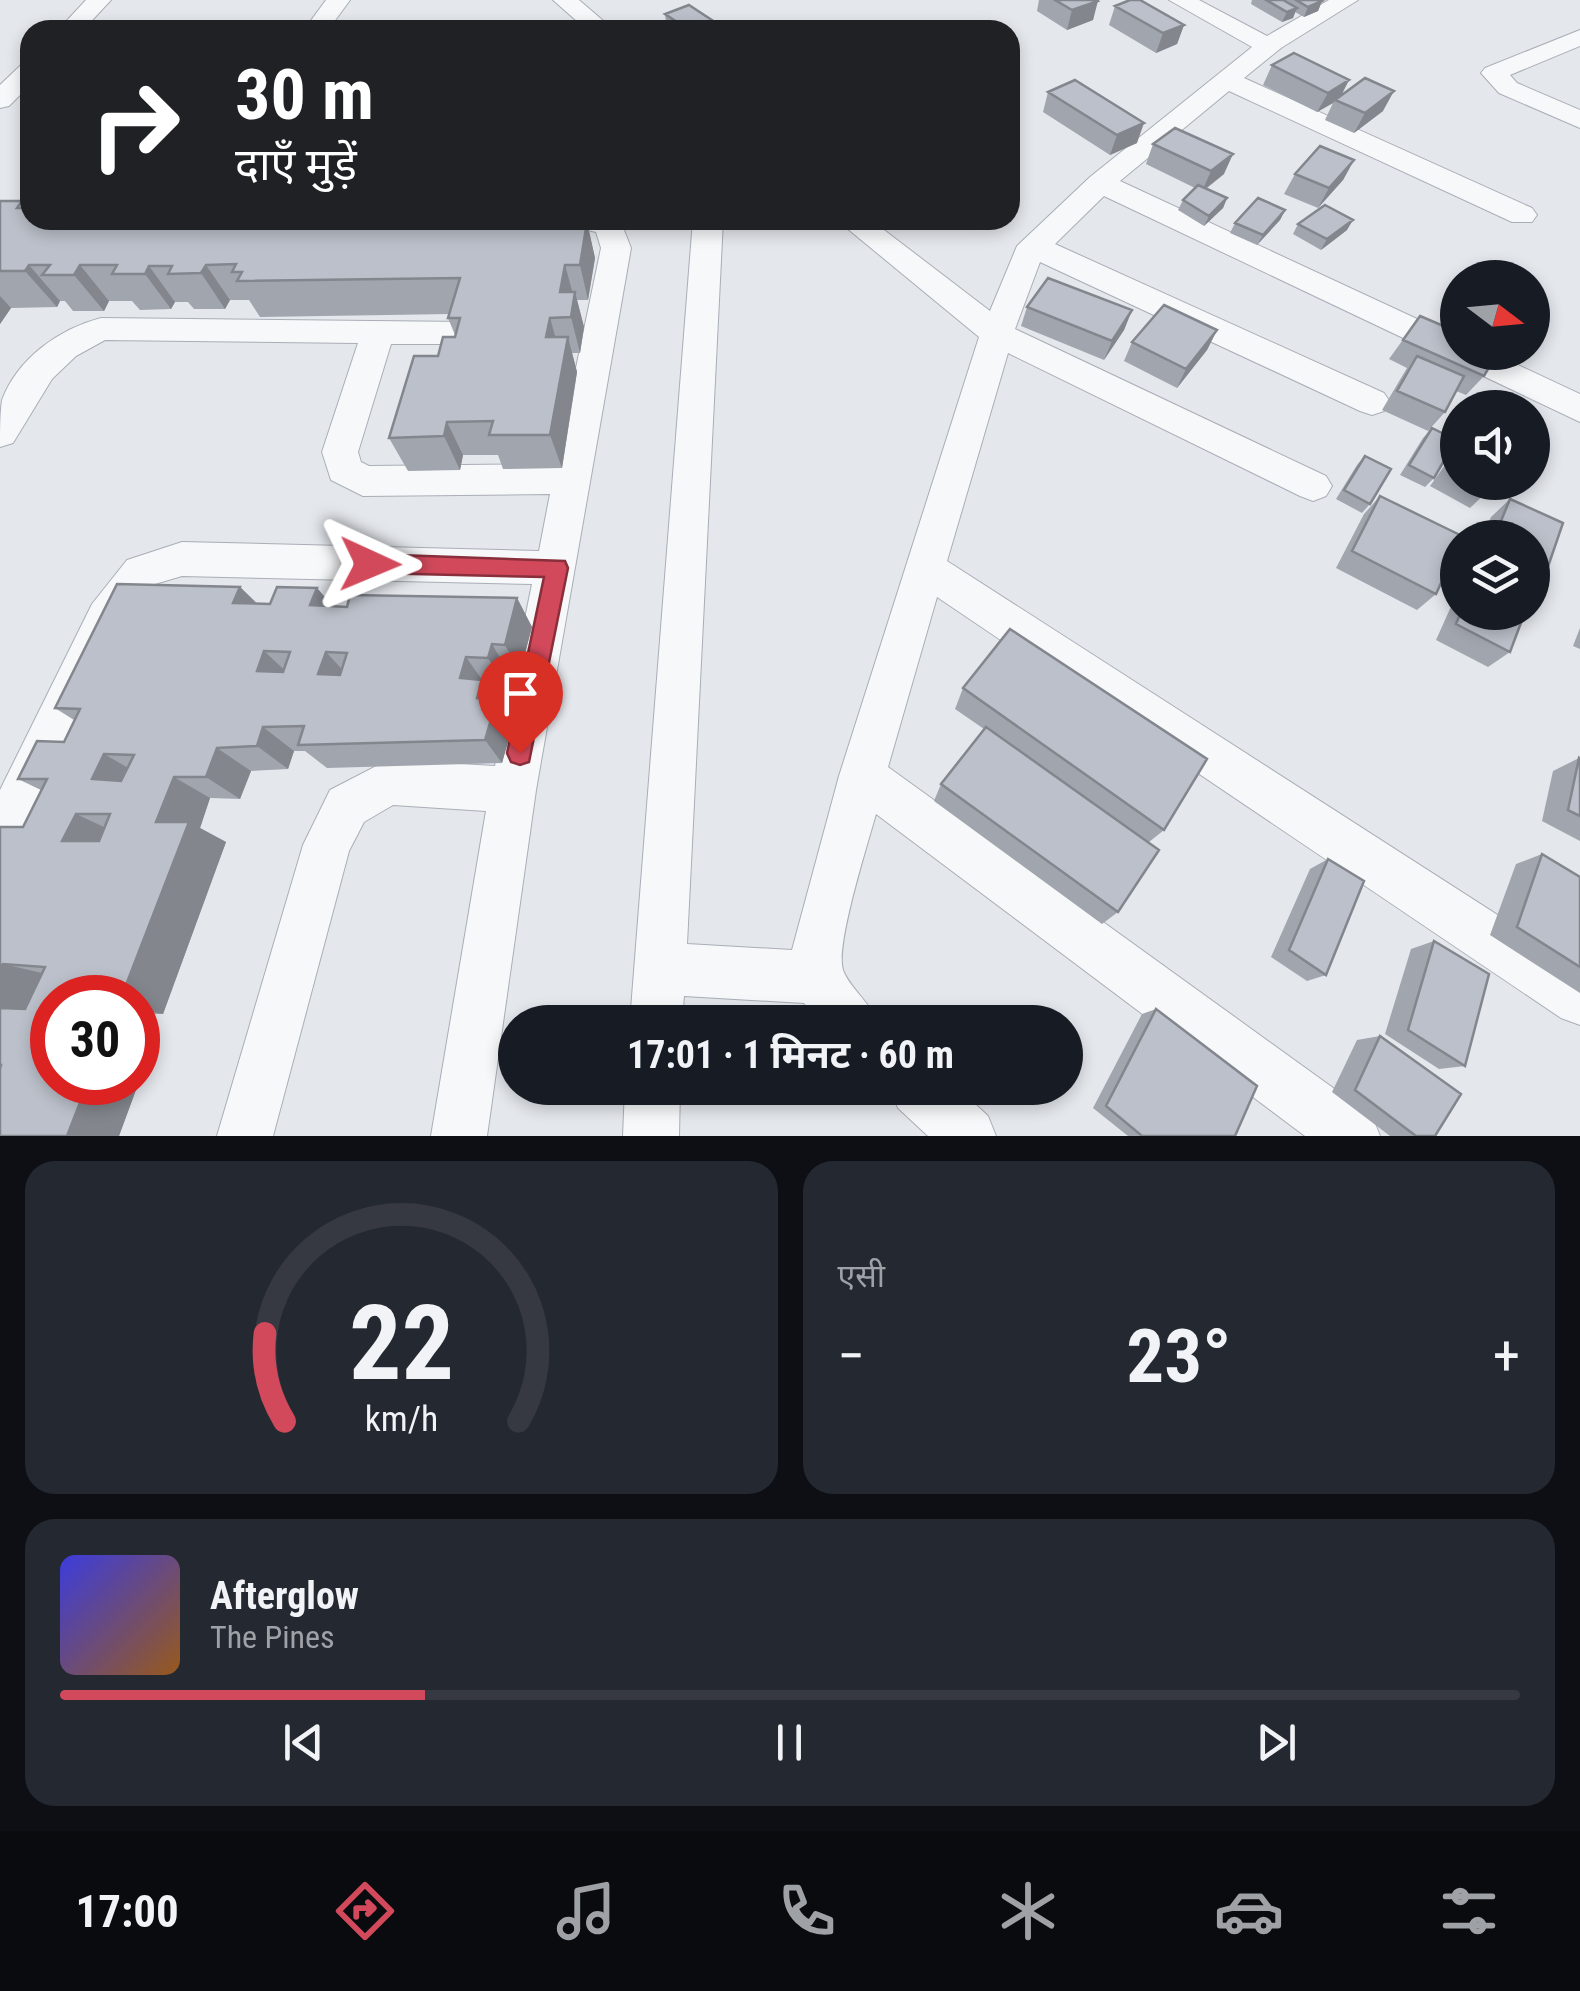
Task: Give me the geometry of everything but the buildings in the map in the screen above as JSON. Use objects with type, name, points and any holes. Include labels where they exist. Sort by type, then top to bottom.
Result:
[{"type":"street","points":[[80,20],[99,0]]},
{"type":"street","points":[[565,0],[590,20]]},
{"type":"street","points":[[1181,0],[1268,46]]},
{"type":"street","points":[[838,1005],[818,978],[818,942],[862,776],[997,334],[1028,253],[1100,183],[1268,46],[1346,0]]},
{"type":"street","points":[[1580,38],[1494,73],[1508,88],[1580,120]]},
{"type":"street","points":[[1227,80],[1522,215]]},
{"type":"street","points":[[5,113],[20,87]]},
{"type":"street","points":[[1100,183],[1440,344]]},
{"type":"street","points":[[459,1136],[513,790],[616,248],[609,230]]},
{"type":"street","points":[[657,1005],[707,230]]},
{"type":"street","points":[[865,230],[997,334],[1314,486]]},
{"type":"street","points":[[1034,247],[1372,402]]},
{"type":"street","points":[[0,433],[44,362],[70,340],[100,329],[466,332]]},
{"type":"street","points":[[378,332],[340,452],[344,470],[363,481],[572,479]]},
{"type":"street","points":[[1497,370],[1580,409]]},
{"type":"street","points":[[0,841],[107,617],[141,572],[182,559],[557,568]]},
{"type":"street","points":[[926,568],[1580,999]]},
{"type":"street","points":[[862,776],[1352,1136]]},
{"type":"street","points":[[245,1136],[327,845],[347,806],[388,782],[513,790]]},
{"type":"street","points":[[658,968],[818,978]]},
{"type":"street","points":[[651,1136],[652,1105]]},
{"type":"street","points":[[936,1105],[968,1136]]},
{"type":"route","points":[[370,564],[557,568],[520,753]]}]
